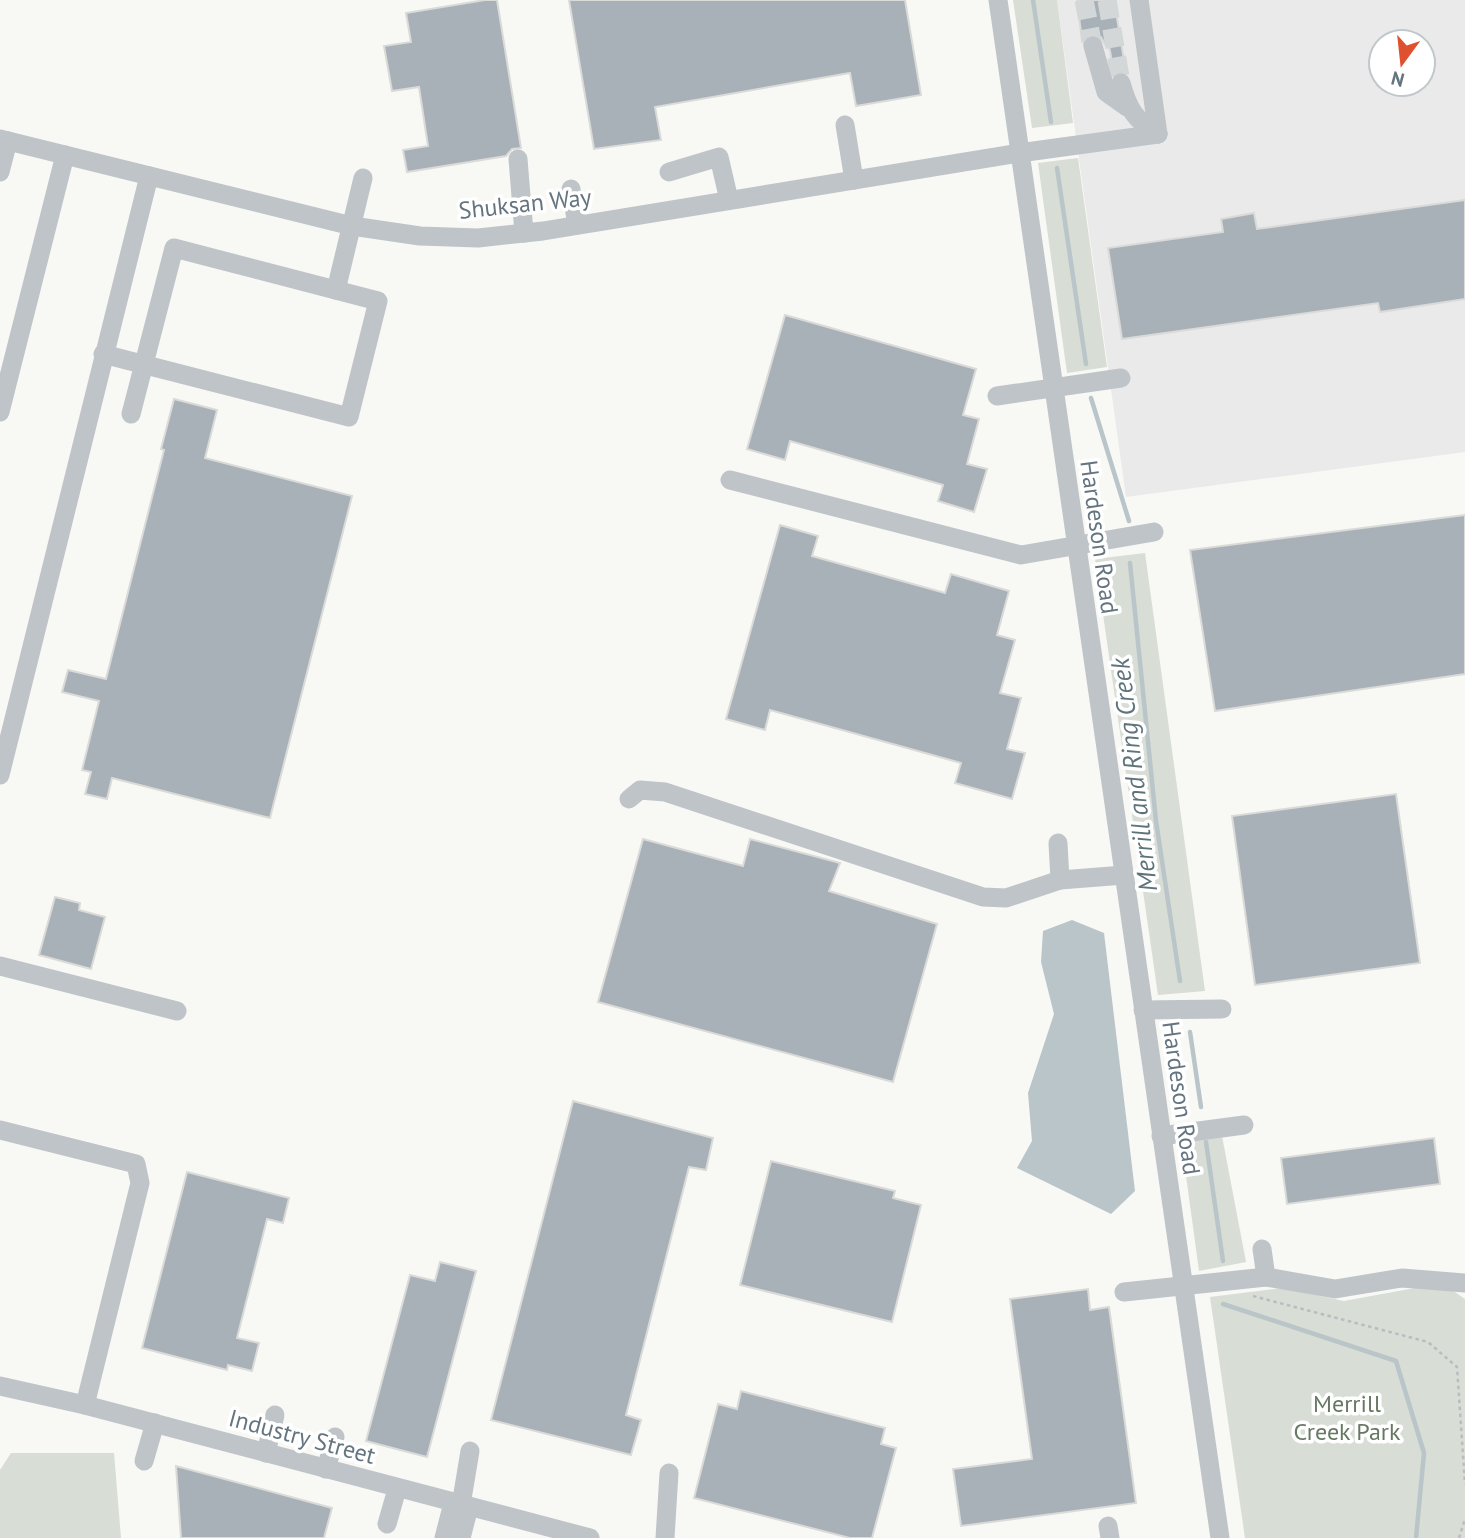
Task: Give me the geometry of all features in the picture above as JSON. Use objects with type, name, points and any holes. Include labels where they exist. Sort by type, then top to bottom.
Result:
[{"type":"street","name":"Hardeson Road","points":[[998,0],[1220,1538]]},
{"type":"street","points":[[1139,0],[1158,134]]},
{"type":"street","points":[[1093,46],[1106,92],[1127,107],[1139,123],[1158,134]]},
{"type":"street","points":[[1121,83],[1127,107]]},
{"type":"street","points":[[845,125],[854,180]]},
{"type":"street","name":"Shuksan Way","points":[[4,140],[352,226],[432,236],[478,238],[577,225],[1019,153],[1158,134]]},
{"type":"street","points":[[0,172],[4,140]]},
{"type":"street","points":[[0,412],[65,155]]},
{"type":"street","points":[[669,172],[719,157],[729,200]]},
{"type":"street","points":[[518,159],[524,233]]},
{"type":"street","points":[[0,775],[149,176]]},
{"type":"street","points":[[336,290],[363,178]]},
{"type":"street","points":[[571,189],[577,225]]},
{"type":"street","points":[[103,354],[144,365],[349,417],[379,301],[174,248],[144,365],[131,414]]},
{"type":"street","points":[[997,396],[1121,378]]},
{"type":"street","points":[[730,480],[1021,555],[1154,532]]},
{"type":"street","points":[[629,799],[640,790],[665,792],[983,897],[1006,898],[1060,880],[1124,875]]},
{"type":"street","points":[[1058,843],[1060,880]]},
{"type":"street","points":[[0,966],[177,1011]]},
{"type":"street","points":[[1143,1010],[1222,1009]]},
{"type":"street","points":[[1161,1136],[1244,1125]]},
{"type":"street","points":[[0,1130],[136,1164],[140,1183],[85,1405]]},
{"type":"street","points":[[1262,1249],[1266,1277]]},
{"type":"street","points":[[1124,1292],[1184,1288],[1266,1277],[1335,1289],[1402,1278],[1465,1283]]},
{"type":"street","name":"Industry Street","points":[[0,1386],[155,1423],[590,1538]]},
{"type":"street","points":[[266,1453],[275,1415]]},
{"type":"street","points":[[144,1461],[155,1423]]},
{"type":"street","points":[[326,1469],[335,1437]]},
{"type":"street","points":[[461,1538],[461,1505],[471,1451]]},
{"type":"street","points":[[666,1538],[669,1473]]},
{"type":"street","points":[[387,1524],[397,1489]]},
{"type":"street","points":[[444,1538],[461,1505]]},
{"type":"path","points":[[1230,1282],[1259,1300],[1428,1342],[1457,1367],[1465,1484]]},
{"type":"path","points":[[1459,1538],[1465,1519]]},
{"type":"shaded area","points":[[1057,0],[1465,0],[1465,452],[1126,497]]},
{"type":"shaded area","points":[[1072,920],[1104,933],[1135,1191],[1111,1214],[1017,1168],[1032,1141],[1028,1093],[1054,1014],[1041,962],[1043,931]]},
{"type":"green space","points":[[1013,0],[1057,0],[1073,123],[1032,128]]},
{"type":"green space","points":[[1078,158],[1107,367],[1067,373],[1038,163]]},
{"type":"green space","points":[[1145,553],[1205,991],[1158,995],[1095,559]]},
{"type":"green space","points":[[1222,1136],[1246,1262],[1199,1271],[1181,1139]]},
{"type":"green space","name":"Merrill Creek Park","points":[[1420,1287],[1452,1290],[1465,1299],[1465,1538],[1245,1538],[1210,1297],[1283,1288],[1344,1301]]},
{"type":"green space","points":[[11,1453],[114,1453],[121,1538],[0,1538],[0,1470]]},
{"type":"building","points":[[497,0],[521,148],[512,149],[506,156],[407,172],[403,150],[428,146],[419,87],[392,91],[384,46],[411,42],[406,13]]},
{"type":"building","points":[[569,0],[905,0],[921,95],[856,106],[850,73],[655,107],[661,140],[594,149]]},
{"type":"building","points":[[1077,0],[1114,0],[1126,72],[1114,74],[1109,45],[1106,46],[1101,37],[1090,34],[1082,41]]},
{"type":"building","points":[[1465,200],[1465,299],[1380,312],[1378,303],[1122,339],[1108,248],[1223,232],[1221,219],[1254,213],[1257,229]]},
{"type":"building","points":[[785,315],[976,369],[963,415],[979,419],[967,464],[987,469],[974,512],[938,501],[943,485],[790,441],[785,460],[747,449]]},
{"type":"building","points":[[174,399],[217,410],[205,458],[352,496],[270,818],[112,778],[107,799],[85,794],[91,772],[82,770],[99,701],[62,692],[68,670],[106,679],[164,450],[161,449]]},
{"type":"building","points":[[1465,515],[1465,674],[1215,711],[1190,550]]},
{"type":"building","points":[[780,525],[818,536],[812,556],[945,593],[951,574],[1009,591],[997,635],[1015,640],[1000,693],[1021,698],[1007,749],[1025,753],[1012,799],[955,783],[961,763],[770,710],[765,730],[726,719]]},
{"type":"building","points":[[1396,794],[1420,963],[1255,985],[1232,816]]},
{"type":"building","points":[[643,839],[743,866],[750,839],[840,863],[829,891],[937,924],[893,1082],[598,1002]]},
{"type":"building","points":[[55,897],[80,903],[79,910],[105,917],[91,969],[39,955]]},
{"type":"building","points":[[573,1101],[713,1138],[706,1170],[689,1167],[626,1415],[641,1420],[631,1455],[491,1420]]},
{"type":"building","points":[[1434,1138],[1440,1184],[1287,1204],[1281,1158]]},
{"type":"building","points":[[771,1161],[895,1191],[893,1198],[921,1205],[892,1322],[740,1285]]},
{"type":"building","points":[[187,1172],[289,1198],[283,1223],[267,1219],[237,1338],[259,1343],[252,1371],[228,1365],[227,1370],[142,1348]]},
{"type":"building","points":[[440,1262],[476,1271],[427,1457],[366,1441],[410,1275],[435,1281]]},
{"type":"building","points":[[1088,1289],[1090,1310],[1109,1307],[1136,1503],[961,1526],[953,1469],[1032,1459],[1010,1299]]},
{"type":"building","points":[[741,1391],[885,1428],[881,1444],[896,1448],[872,1538],[850,1538],[694,1498],[718,1404],[737,1409]]},
{"type":"building","points":[[176,1466],[332,1508],[324,1538],[181,1538]]},
{"type":"waterway","name":"Merrill and Ring Creek","points":[[1033,0],[1051,122]]},
{"type":"waterway","name":"Merrill and Ring Creek","points":[[1057,168],[1086,364]]},
{"type":"waterway","name":"Merrill and Ring Creek","points":[[1091,398],[1129,521]]},
{"type":"waterway","name":"Merrill and Ring Creek","points":[[1130,563],[1156,821],[1180,981]]},
{"type":"waterway","name":"Merrill and Ring Creek","points":[[1190,1032],[1201,1107]]},
{"type":"waterway","name":"Merrill and Ring Creek","points":[[1206,1142],[1223,1261]]},
{"type":"waterway","name":"Merrill and Ring Creek","points":[[1223,1304],[1396,1361],[1424,1453],[1416,1538]]},
{"type":"tunnel","points":[[1084,0],[1093,46]]},
{"type":"tunnel","points":[[1107,0],[1121,83]]}]
